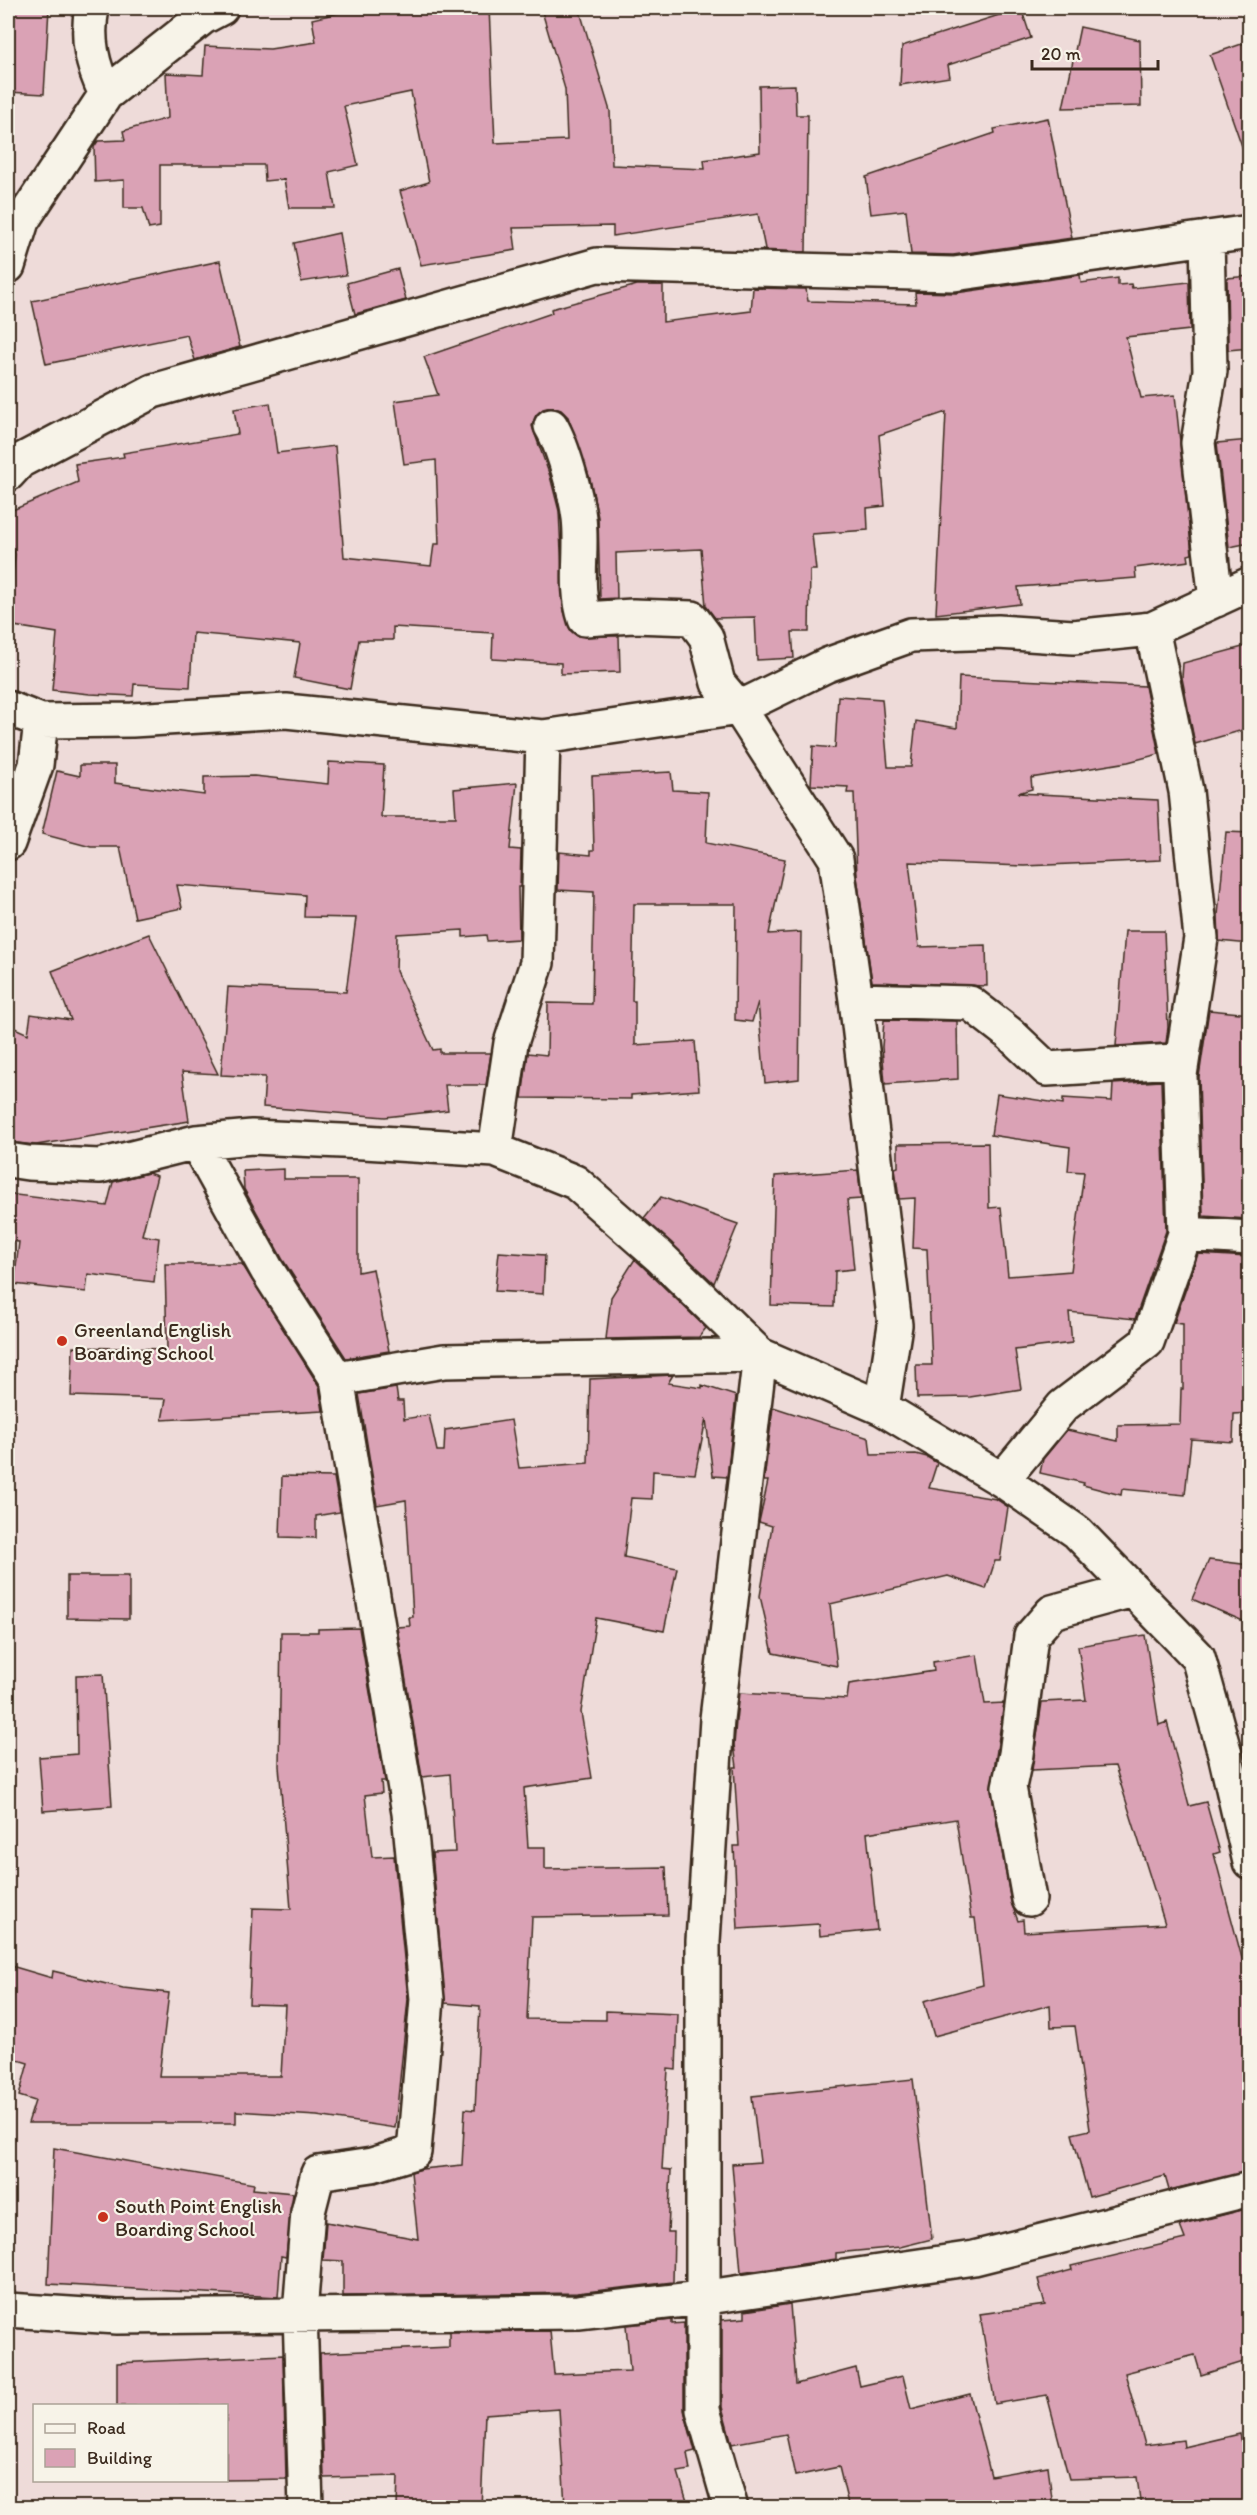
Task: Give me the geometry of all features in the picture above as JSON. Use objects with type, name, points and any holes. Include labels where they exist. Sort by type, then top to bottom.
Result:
[{"type":"street","points":[[92,8],[88,30],[91,55],[96,75],[106,94]]},
{"type":"street","points":[[8,266],[15,220],[106,94],[202,18],[221,8]]},
{"type":"street","points":[[12,459],[153,391],[597,265],[954,274],[1250,232]]},
{"type":"street","points":[[1206,238],[1210,372],[1198,443],[1216,600]]},
{"type":"street","points":[[551,426],[558,439],[579,518],[579,601],[585,619],[633,616],[692,618],[706,637],[718,683],[739,708],[836,860],[856,1000],[894,1325],[882,1408]]},
{"type":"street","points":[[8,708],[41,721],[132,720],[286,711],[543,737],[739,708],[827,665],[911,635],[998,632],[1073,637],[1152,629],[1250,584]]},
{"type":"street","points":[[1002,1480],[1063,1406],[1147,1342],[1185,1234],[1179,1075],[1201,938],[1186,791],[1152,629]]},
{"type":"street","points":[[8,843],[36,765],[41,721]]},
{"type":"street","points":[[495,1150],[511,1043],[537,963],[543,737]]},
{"type":"street","points":[[856,1000],[970,1003],[1010,1034],[1047,1069],[1175,1060],[1179,1075]]},
{"type":"street","points":[[8,1160],[28,1164],[100,1166],[196,1142],[252,1137],[495,1150],[575,1182],[659,1256],[760,1354],[882,1408],[1002,1480],[1077,1532],[1198,1657],[1250,1862]]},
{"type":"street","points":[[196,1142],[267,1270],[337,1379],[409,1813],[428,1999],[414,2152],[372,2164],[318,2173],[308,2212],[300,2313],[306,2508]]},
{"type":"street","points":[[1185,1234],[1250,1238]]},
{"type":"street","points":[[337,1379],[444,1361],[760,1354]]},
{"type":"street","points":[[731,2508],[703,2410],[701,2298],[703,1941],[717,1719],[760,1354]]},
{"type":"street","points":[[1029,1899],[1009,1787],[1016,1754],[1031,1636],[1052,1612],[1133,1590]]},
{"type":"street","points":[[8,2310],[117,2317],[300,2313],[578,2312],[701,2298],[974,2258],[1250,2189]]},
{"type":"building","points":[[8,8],[49,8],[44,94],[8,92]]},
{"type":"building","points":[[360,8],[489,8],[495,143],[567,140],[565,89],[541,8],[579,8],[610,111],[612,165],[705,169],[704,160],[760,152],[759,86],[795,85],[796,115],[808,115],[806,252],[759,250],[765,249],[758,214],[613,236],[613,226],[513,228],[516,250],[421,265],[400,191],[429,182],[411,92],[344,106],[358,165],[329,172],[335,208],[289,208],[284,179],[265,181],[264,165],[160,165],[160,227],[149,229],[143,208],[124,208],[124,180],[95,182],[94,147],[98,141],[125,140],[123,131],[168,118],[166,73],[203,75],[205,46],[270,49],[316,42],[312,19]]},
{"type":"building","points":[[1021,8],[1031,38],[948,65],[950,77],[900,85],[902,46]]},
{"type":"building","points":[[1080,27],[1140,40],[1141,106],[1063,108]]},
{"type":"building","points":[[1250,41],[1250,151],[1244,152],[1210,55]]},
{"type":"building","points":[[1048,118],[1072,238],[953,255],[911,254],[906,210],[871,214],[866,177],[995,133],[994,129]]},
{"type":"building","points":[[339,233],[346,275],[301,282],[294,243]]},
{"type":"building","points":[[220,261],[240,347],[195,360],[187,335],[46,364],[32,301]]},
{"type":"building","points":[[398,269],[406,300],[355,314],[347,283]]},
{"type":"building","points":[[1080,275],[1081,283],[1118,278],[1118,285],[1131,284],[1132,288],[1189,282],[1190,330],[1126,337],[1141,398],[1175,395],[1192,554],[1188,555],[1189,561],[1135,568],[1136,578],[1018,587],[1020,604],[936,614],[946,412],[879,435],[885,506],[867,508],[868,530],[812,534],[816,570],[810,570],[809,632],[792,632],[794,658],[757,660],[755,617],[715,618],[706,606],[701,549],[616,553],[617,598],[600,599],[598,517],[590,479],[568,417],[561,410],[551,407],[543,409],[536,415],[532,426],[550,476],[559,511],[564,611],[571,631],[577,636],[619,636],[620,672],[561,674],[561,663],[492,659],[493,633],[393,627],[393,640],[359,640],[350,689],[294,678],[300,643],[193,633],[190,687],[134,684],[133,696],[90,694],[52,690],[57,633],[8,625],[15,554],[8,535],[8,512],[78,482],[75,464],[124,457],[123,453],[238,434],[234,409],[270,403],[277,453],[335,446],[344,557],[431,566],[434,544],[439,544],[436,460],[404,464],[395,401],[438,395],[424,357],[552,313],[551,309],[637,285],[663,285],[663,322],[751,311],[753,288],[806,289],[808,301],[916,304],[915,292],[956,293]]},
{"type":"building","points":[[1250,276],[1250,348],[1228,350],[1227,278]]},
{"type":"building","points":[[1250,440],[1250,543],[1229,547],[1217,443]]},
{"type":"building","points":[[1250,645],[1250,728],[1195,744],[1182,678],[1183,663]]},
{"type":"building","points":[[959,677],[1145,686],[1159,754],[1128,762],[1031,778],[1032,789],[1018,793],[1158,800],[1161,860],[1025,866],[909,862],[919,947],[986,945],[987,986],[872,982],[857,877],[854,793],[847,793],[848,787],[811,785],[813,746],[835,748],[838,696],[882,699],[888,767],[911,767],[916,721],[957,728]]},
{"type":"building","points":[[329,762],[384,765],[381,817],[456,817],[454,789],[517,783],[510,849],[521,850],[520,887],[518,887],[519,939],[487,941],[486,935],[463,937],[463,930],[397,934],[396,971],[433,1050],[440,1049],[440,1053],[491,1053],[486,1085],[445,1085],[448,1110],[385,1117],[263,1107],[265,1077],[221,1075],[228,987],[346,992],[356,918],[304,917],[305,895],[177,885],[182,908],[135,918],[120,847],[91,847],[42,834],[57,771],[80,776],[80,765],[115,765],[115,783],[204,795],[204,777],[254,776],[328,784]]},
{"type":"building","points":[[671,772],[673,790],[708,792],[706,843],[785,859],[769,934],[801,932],[799,1079],[765,1083],[758,1002],[752,1022],[735,1020],[736,904],[634,904],[632,1001],[635,1001],[635,1045],[695,1041],[699,1090],[631,1095],[631,1099],[522,1098],[528,1053],[547,1055],[548,1003],[592,1004],[594,892],[558,890],[559,852],[591,855],[591,850],[594,850],[592,776]]},
{"type":"building","points":[[1226,832],[1250,833],[1250,944],[1219,941],[1218,915]]},
{"type":"building","points":[[1125,931],[1164,931],[1168,1027],[1166,1043],[1116,1046]]},
{"type":"building","points":[[149,934],[218,1074],[182,1072],[189,1121],[36,1145],[8,1142],[8,1025],[28,1034],[31,1014],[71,1020],[52,971]]},
{"type":"building","points":[[1209,1010],[1250,1014],[1248,1219],[1203,1216],[1199,1077]]},
{"type":"building","points":[[884,1020],[957,1021],[958,1079],[885,1084],[882,1047]]},
{"type":"building","points":[[1161,1081],[1166,1231],[1135,1319],[1069,1312],[1072,1343],[1015,1350],[1021,1389],[970,1397],[917,1398],[916,1365],[932,1365],[927,1249],[913,1248],[915,1198],[899,1199],[895,1168],[898,1167],[898,1144],[988,1143],[989,1208],[1001,1207],[1008,1276],[1071,1271],[1084,1172],[1068,1171],[1070,1147],[991,1135],[997,1094],[1063,1104],[1063,1098],[1112,1101],[1113,1084]]},
{"type":"building","points":[[284,1169],[284,1179],[358,1179],[358,1272],[373,1269],[389,1351],[346,1358],[283,1260],[244,1189],[243,1171]]},
{"type":"building","points":[[858,1170],[861,1199],[847,1200],[854,1269],[835,1271],[834,1307],[771,1305],[775,1176]]},
{"type":"building","points":[[148,1173],[157,1176],[142,1235],[159,1238],[154,1282],[88,1274],[86,1292],[14,1284],[19,1242],[8,1241],[8,1194],[107,1206],[113,1182]]},
{"type":"building","points":[[661,1197],[738,1224],[714,1283],[644,1218]]},
{"type":"building","points":[[499,1252],[545,1255],[543,1294],[495,1291]]},
{"type":"building","points":[[1198,1254],[1248,1257],[1250,1261],[1250,1413],[1234,1414],[1233,1442],[1191,1439],[1185,1495],[1122,1489],[1121,1495],[1083,1485],[1084,1483],[1040,1473],[1043,1459],[1067,1430],[1118,1441],[1118,1425],[1180,1424],[1181,1389],[1183,1389],[1183,1324],[1174,1323]]},
{"type":"building","points":[[635,1259],[706,1328],[699,1337],[606,1339],[611,1297]]},
{"type":"building","points":[[165,1264],[242,1264],[319,1386],[323,1411],[162,1420],[166,1399],[71,1396],[73,1347],[167,1349]]},
{"type":"building","points":[[673,1375],[668,1383],[702,1388],[702,1385],[736,1396],[727,1477],[713,1476],[706,1419],[695,1474],[653,1471],[652,1499],[631,1498],[624,1557],[677,1568],[664,1631],[596,1618],[581,1712],[592,1778],[524,1788],[528,1847],[545,1847],[545,1869],[666,1867],[668,1915],[532,1917],[527,2019],[606,2020],[606,2011],[678,2014],[676,2070],[668,2069],[662,2169],[671,2170],[668,2232],[674,2232],[673,2282],[577,2293],[343,2296],[343,2261],[323,2260],[326,2222],[418,2239],[411,2172],[462,2165],[465,2109],[475,2110],[480,2006],[445,2003],[432,1853],[455,1852],[450,1774],[422,1777],[397,1627],[410,1626],[409,1617],[413,1617],[406,1500],[377,1505],[359,1394],[396,1388],[398,1401],[403,1401],[404,1419],[429,1415],[437,1451],[444,1451],[445,1430],[511,1420],[519,1468],[588,1463],[590,1379]]},
{"type":"building","points":[[773,1407],[869,1438],[871,1455],[916,1454],[927,1457],[937,1463],[929,1488],[996,1499],[1008,1507],[1000,1561],[995,1561],[986,1589],[948,1576],[830,1604],[837,1666],[773,1653],[760,1596],[772,1526],[759,1522],[768,1481],[764,1481]]},
{"type":"building","points":[[282,1476],[334,1477],[340,1512],[316,1516],[316,1538],[280,1537]]},
{"type":"building","points":[[1209,1560],[1250,1565],[1250,1624],[1192,1599]]},
{"type":"building","points":[[67,1576],[129,1576],[129,1619],[67,1618]]},
{"type":"building","points":[[359,1628],[385,1781],[381,1781],[382,1793],[365,1795],[372,1857],[394,1856],[408,1999],[395,2128],[317,2116],[236,2111],[236,2123],[28,2123],[35,2101],[19,2096],[28,2063],[8,2057],[8,1965],[52,1978],[53,1971],[123,1988],[169,1993],[159,2076],[281,2076],[285,2005],[249,2004],[253,1908],[291,1909],[279,1766],[281,1632],[318,1632],[318,1629]]},
{"type":"building","points":[[1145,1635],[1159,1725],[1167,1722],[1189,1806],[1206,1802],[1220,1852],[1214,1854],[1243,1962],[1250,1961],[1250,2171],[1169,2190],[1165,2176],[1089,2197],[1072,2134],[1090,2130],[1075,2026],[1051,2027],[1050,2005],[934,2036],[924,2001],[983,1985],[975,1918],[971,1918],[956,1819],[867,1833],[877,1930],[820,1936],[819,1924],[738,1929],[734,1846],[739,1846],[734,1767],[737,1767],[734,1745],[736,1721],[739,1693],[847,1699],[849,1684],[934,1671],[933,1662],[977,1655],[985,1704],[1004,1703],[991,1790],[1011,1902],[1018,1921],[1023,1920],[1024,1932],[1165,1924],[1115,1766],[1032,1770],[1042,1702],[1086,1700],[1078,1646]]},
{"type":"building","points":[[103,1674],[112,1806],[43,1811],[39,1757],[77,1754],[76,1675]]},
{"type":"building","points":[[913,2079],[932,2239],[900,2247],[836,2253],[836,2259],[741,2273],[732,2164],[760,2162],[752,2096]]},
{"type":"building","points":[[54,2148],[254,2184],[253,2189],[293,2193],[286,2257],[281,2256],[278,2297],[48,2284]]},
{"type":"building","points":[[1250,2208],[1250,2360],[1201,2375],[1195,2355],[1125,2373],[1145,2445],[1183,2440],[1184,2447],[1240,2434],[1243,2448],[1250,2446],[1250,2508],[1141,2508],[1137,2477],[1069,2479],[1047,2395],[995,2404],[980,2314],[1045,2305],[1038,2279],[1072,2270],[1071,2266],[1185,2239],[1180,2226]]},
{"type":"building","points":[[790,2304],[796,2384],[856,2368],[860,2386],[903,2376],[911,2409],[970,2394],[991,2476],[1048,2466],[1053,2508],[849,2508],[839,2467],[795,2476],[786,2434],[732,2444],[722,2407],[722,2320],[745,2318],[745,2311]]},
{"type":"building","points":[[672,2320],[672,2324],[684,2323],[684,2410],[695,2451],[687,2453],[690,2470],[678,2472],[689,2508],[631,2508],[630,2503],[565,2506],[559,2409],[485,2414],[481,2508],[397,2508],[398,2476],[324,2478],[320,2353],[449,2347],[449,2332],[550,2331],[554,2374],[630,2371],[626,2325]]},
{"type":"building","points":[[283,2355],[286,2479],[228,2480],[228,2404],[117,2404],[117,2363]]},
{"type":"place","name":"Greenland English Boarding School","points":[[62,1341]]},
{"type":"place","name":"South Point English Boarding School","points":[[103,2217]]}]
